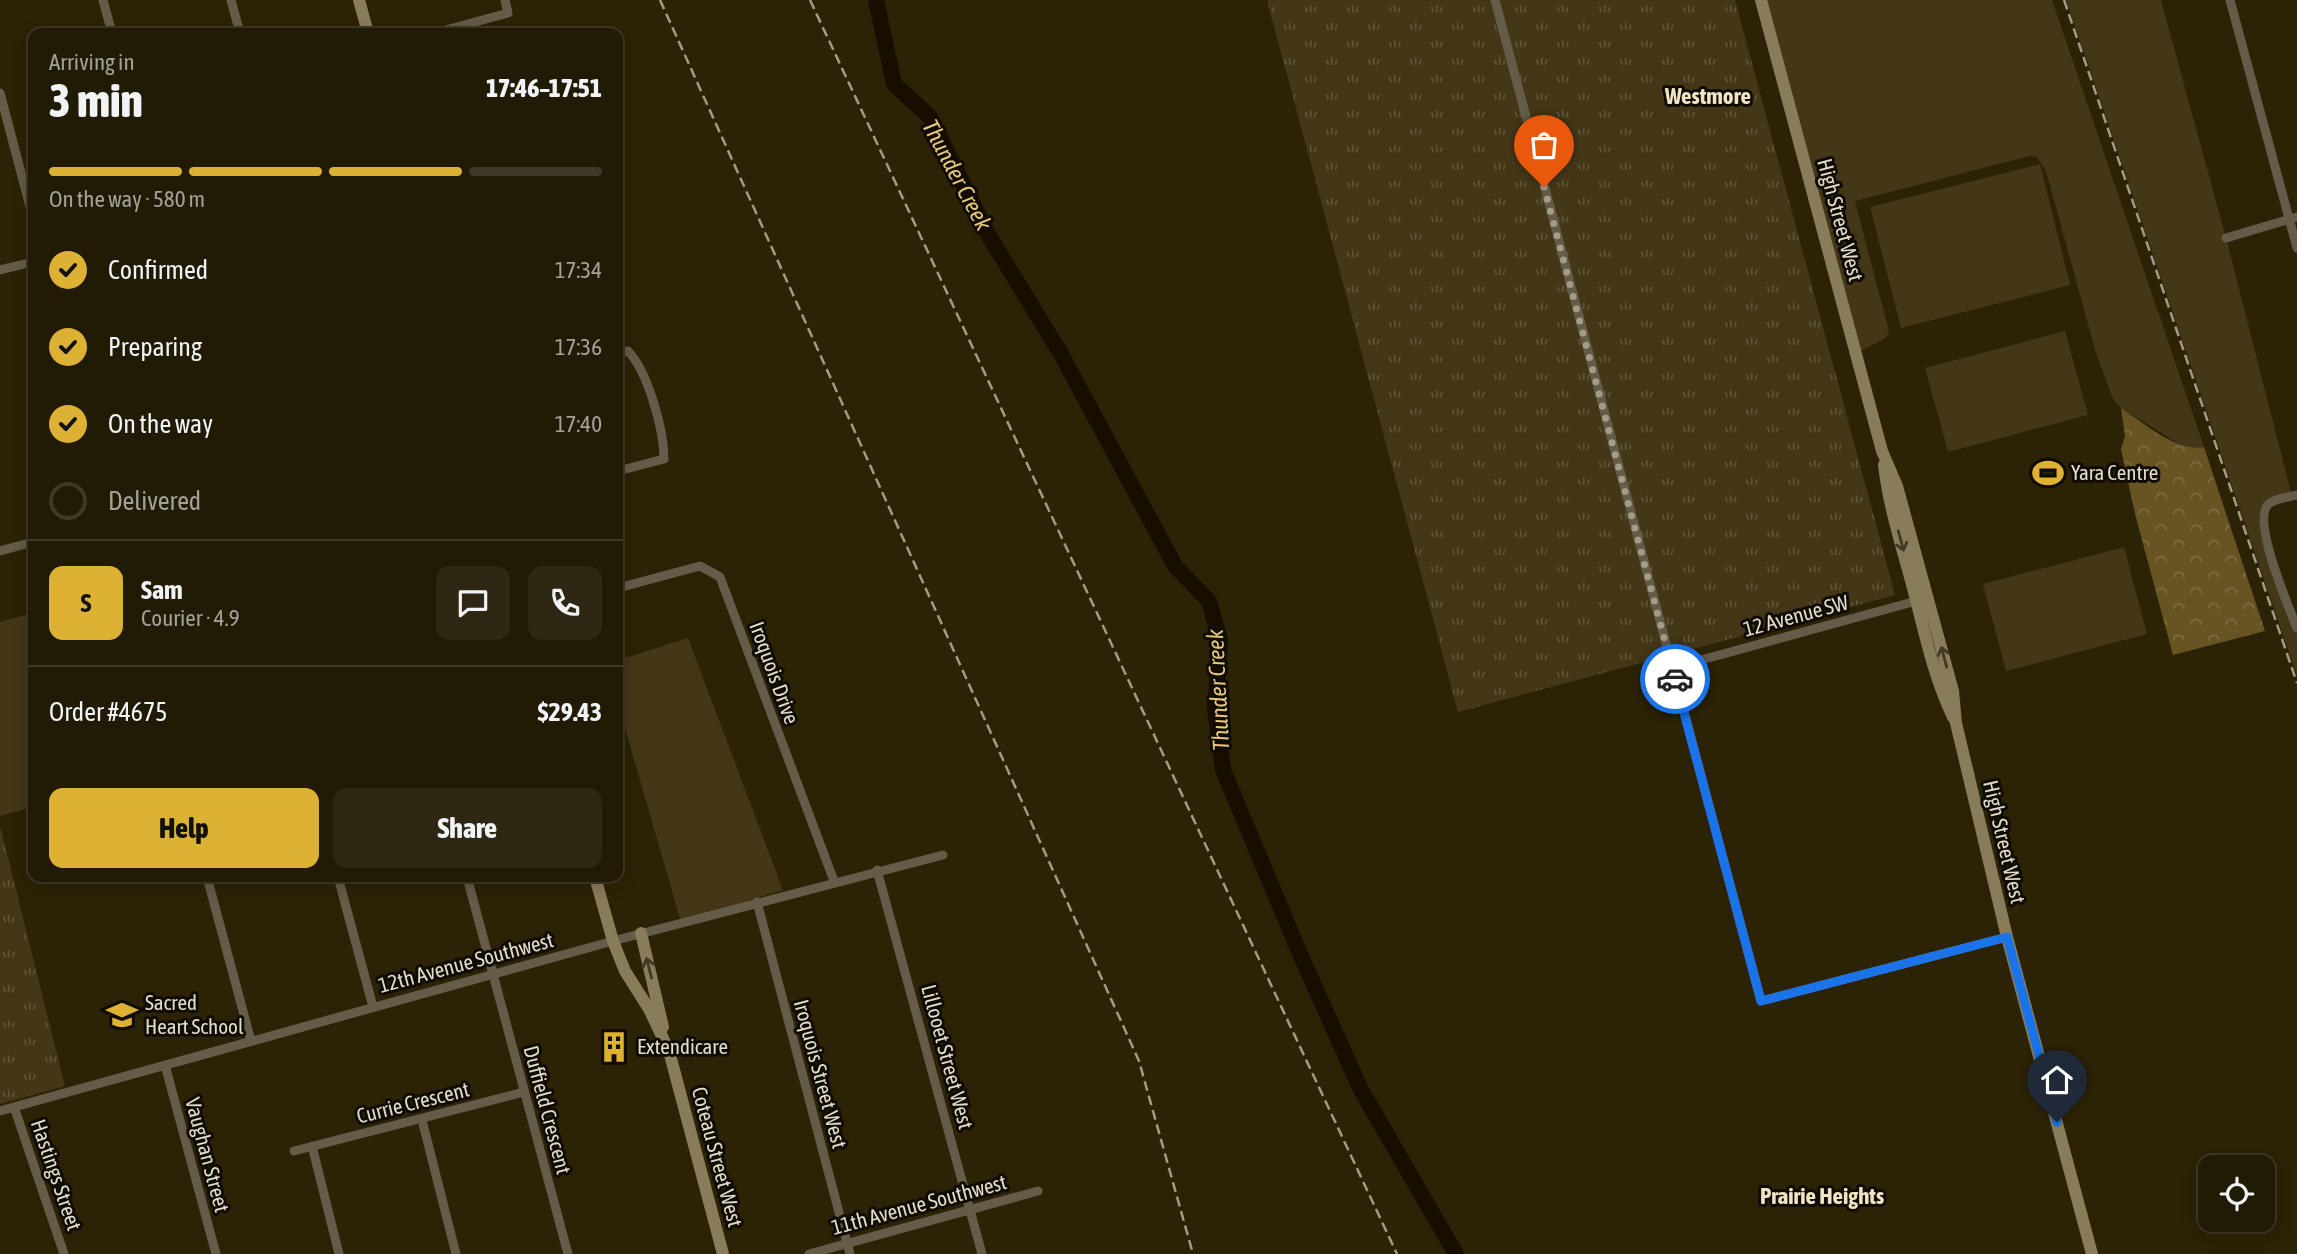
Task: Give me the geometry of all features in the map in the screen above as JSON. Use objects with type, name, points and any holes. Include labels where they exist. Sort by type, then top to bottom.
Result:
[{"type":"main road","points":[[359,0],[367,28]]},
{"type":"main road","name":"High Street West","points":[[1761,0],[1882,451],[1887,489],[1922,599],[1942,695],[1956,723],[2007,937],[2092,1254]]},
{"type":"main road","name":"Coteau Street West","points":[[597,882],[613,941],[625,971],[649,1009],[669,1051],[723,1254]]},
{"type":"main road","points":[[641,933],[669,1051]]},
{"type":"street","points":[[103,0],[111,28]]},
{"type":"street","points":[[232,0],[239,28]]},
{"type":"street","points":[[453,28],[508,13],[505,0]]},
{"type":"street","points":[[1495,0],[1761,1001],[2007,937]]},
{"type":"street","points":[[2230,0],[2293,218],[2297,248]]},
{"type":"street","points":[[0,93],[28,199]]},
{"type":"street","points":[[2227,238],[2293,218]]},
{"type":"street","points":[[0,270],[28,262]]},
{"type":"street","points":[[623,352],[628,351],[638,361],[664,438],[664,459],[623,470]]},
{"type":"street","points":[[2297,495],[2270,503],[2262,514],[2264,534],[2297,628]]},
{"type":"street","points":[[0,551],[28,543]]},
{"type":"street","name":"Iroquois Drive","points":[[623,587],[700,566],[720,578],[834,881]]},
{"type":"street","name":"12 Avenue SW","points":[[1672,668],[1922,599]]},
{"type":"street","name":"12th Avenue Southwest","points":[[0,1111],[641,933],[943,855]]},
{"type":"street","name":"Lillooet Street West","points":[[877,870],[982,1254]]},
{"type":"street","points":[[208,882],[251,1041]]},
{"type":"street","points":[[339,882],[373,1007]]},
{"type":"street","name":"Duffield Crescent","points":[[468,882],[568,1254]]},
{"type":"street","name":"Iroquois Street West","points":[[757,902],[850,1254]]},
{"type":"street","name":"Vaughan Street","points":[[165,1065],[216,1254]]},
{"type":"street","name":"Currie Crescent","points":[[293,1151],[524,1092]]},
{"type":"street","name":"Hastings Street","points":[[14,1107],[64,1254]]},
{"type":"street","points":[[422,1120],[456,1254]]},
{"type":"street","points":[[312,1146],[339,1254]]},
{"type":"street","name":"11th Avenue Southwest","points":[[809,1254],[1038,1191]]},
{"type":"green space","points":[[1267,0],[1735,0],[1895,595],[1458,712]]},
{"type":"green space","points":[[1762,0],[2052,0],[2204,447],[2194,449],[2181,445],[2121,408],[2113,399],[2096,353],[2046,171],[2037,157],[2030,156],[1855,201],[1889,331],[1886,338],[1861,351]]},
{"type":"green space","points":[[2066,0],[2161,0],[2292,496],[2270,503],[2262,514],[2297,628],[2297,676]]},
{"type":"green space","points":[[2040,164],[2070,285],[1901,328],[1870,207]]},
{"type":"green space","points":[[2065,331],[2088,415],[1948,452],[1925,368]]},
{"type":"green space","points":[[2121,408],[2172,441],[2194,448],[2204,447],[2265,631],[2173,655],[2135,514],[2121,449],[2125,436]]},
{"type":"green space","points":[[2124,547],[2147,634],[2006,671],[1983,584]]},
{"type":"green space","points":[[28,614],[28,808],[0,816],[0,622]]},
{"type":"green space","points":[[688,638],[783,890],[681,922],[623,721],[623,658]]},
{"type":"green space","points":[[0,830],[65,1086],[0,1104]]},
{"type":"waterway","name":"Thunder Creek","points":[[876,0],[894,84],[930,117],[989,236],[1061,354],[1175,566],[1209,601],[1220,640],[1215,709],[1223,770],[1300,954],[1361,1090],[1456,1254]]},
{"type":"railway","points":[[660,0],[1139,1061],[1193,1254]]},
{"type":"railway","points":[[810,0],[1397,1254]]},
{"type":"railway","points":[[2064,0],[2297,683]]},
{"type":"way so far","points":[[1544,187],[1675,679]]},
{"type":"place","name":"Yara Centre","points":[[2048,473]]},
{"type":"place","name":"Sacred Heart School","points":[[122,1015]]},
{"type":"place","name":"Extendicare","points":[[614,1047]]},
{"type":"district","name":"Westmore","points":[[1708,96]]},
{"type":"district","name":"Prairie Heights","points":[[1822,1196]]},
{"type":"route","points":[[1675,679],[1761,1001],[2007,937],[2057,1122]]}]
